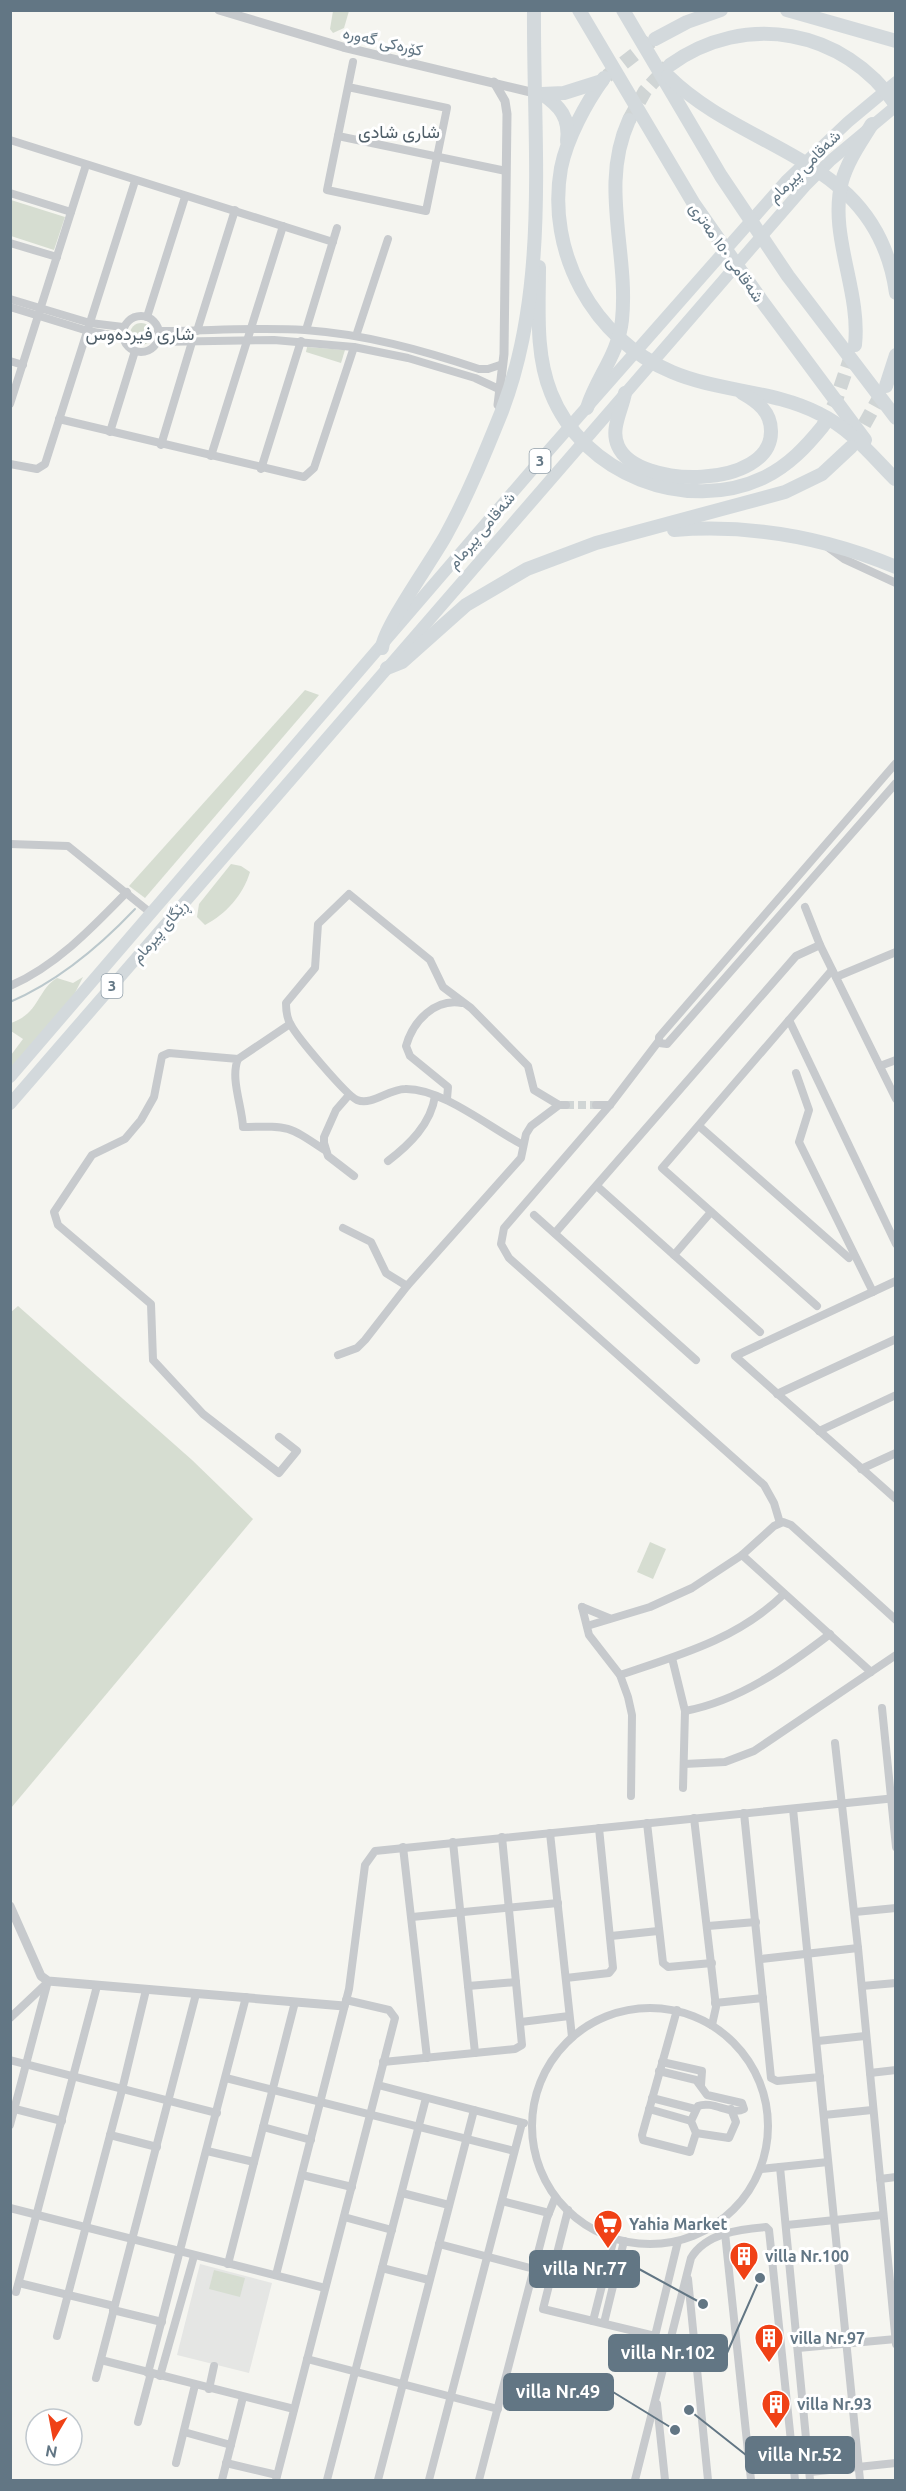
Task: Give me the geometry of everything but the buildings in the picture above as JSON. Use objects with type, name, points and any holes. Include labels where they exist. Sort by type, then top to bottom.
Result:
[{"type":"highway","points":[[382,648],[385,634],[425,572],[462,505],[495,426],[510,380],[525,317],[535,208],[534,10]]},
{"type":"highway","name":"شەقامی ١٥٠ مەتری","points":[[579,10],[694,204],[764,304],[895,479]]},
{"type":"highway","points":[[623,10],[721,176],[788,276],[896,418]]},
{"type":"highway","points":[[655,39],[687,22],[721,10]]},
{"type":"highway","points":[[787,10],[896,41]]},
{"type":"highway","points":[[816,10],[874,36]]},
{"type":"highway","points":[[670,64],[693,50],[721,39],[753,33],[771,33],[815,42],[858,64],[878,82],[896,105]]},
{"type":"highway","points":[[652,59],[693,99],[816,169],[850,199],[869,222],[879,240],[896,293]]},
{"type":"highway","points":[[536,94],[564,93],[603,80],[565,153]]},
{"type":"highway","name":"شەقامی پیرمام","points":[[201,857],[215,837],[382,648],[587,408],[787,180],[848,122],[896,82]]},
{"type":"highway","points":[[536,94],[557,105],[568,125],[558,208],[566,254],[575,280],[608,327],[622,342],[647,360],[696,380],[793,403],[823,415],[852,435],[895,479]]},
{"type":"highway","name":"شەقامی پیرمام","points":[[213,867],[805,186],[896,105]]},
{"type":"highway","points":[[587,408],[591,393],[611,361],[620,332],[623,302],[614,184],[620,142],[629,120]]},
{"type":"highway","points":[[855,345],[855,315],[842,237],[840,195],[849,164],[872,124]]},
{"type":"highway","points":[[535,208],[539,250],[541,355],[551,393],[577,436],[595,454],[615,468],[661,487],[695,490],[730,488],[764,477],[783,466],[803,450],[823,426]]},
{"type":"highway","points":[[886,386],[896,355]]},
{"type":"highway","points":[[625,393],[616,424],[615,437],[625,455],[652,470],[694,477],[717,475],[746,467],[764,454],[770,444],[771,426],[761,405],[733,388]]},
{"type":"highway","points":[[387,668],[402,662],[466,605],[507,579],[553,557],[785,492],[822,474],[838,462],[851,447]]},
{"type":"highway","points":[[625,536],[673,530],[753,529],[818,540],[854,550],[896,567]]},
{"type":"highway","name":"ڕێگای پیرمام","points":[[10,1077],[201,857]]},
{"type":"highway","name":"ڕێگای پیرمام","points":[[10,1104],[213,867]]},
{"type":"street","name":"کۆرەکی گەورە","points":[[219,10],[343,47],[536,94]]},
{"type":"street","points":[[348,87],[447,108],[426,211],[327,190],[353,62]]},
{"type":"street","points":[[494,82],[506,106],[503,364],[495,426]]},
{"type":"street","points":[[338,136],[506,171]]},
{"type":"street","points":[[10,140],[333,242]]},
{"type":"street","points":[[10,404],[86,165]]},
{"type":"street","points":[[10,464],[37,469],[43,467],[135,181]]},
{"type":"street","points":[[10,193],[70,213]]},
{"type":"street","points":[[147,317],[185,197]]},
{"type":"street","points":[[197,331],[235,210]]},
{"type":"street","points":[[211,456],[283,226]]},
{"type":"street","points":[[306,330],[337,228]]},
{"type":"street","points":[[357,336],[388,239]]},
{"type":"street","points":[[10,243],[57,257]]},
{"type":"street","points":[[10,299],[40,312],[123,337]]},
{"type":"street","points":[[10,307],[40,312]]},
{"type":"street","points":[[89,327],[123,327],[133,318],[147,317],[155,322],[158,331],[157,342]]},
{"type":"street","points":[[123,327],[125,344],[135,351],[147,351],[157,342],[301,341],[354,347],[408,358],[475,378],[501,390]]},
{"type":"street","points":[[158,331],[306,330],[357,336],[404,346],[478,369],[488,369],[503,364]]},
{"type":"street","points":[[261,468],[301,341]]},
{"type":"street","points":[[161,445],[192,342]]},
{"type":"street","points":[[59,419],[301,477],[311,473],[354,347]]},
{"type":"street","points":[[110,432],[135,351]]},
{"type":"street","points":[[10,361],[23,365]]},
{"type":"street","points":[[818,540],[844,559],[896,583]]},
{"type":"street","points":[[780,1522],[774,1503],[764,1485],[509,1258],[502,1248],[500,1236],[504,1228],[610,1106],[706,983],[896,763]]},
{"type":"street","points":[[658,1042],[663,1045],[667,1044],[896,783]]},
{"type":"street","points":[[10,844],[68,846],[152,914]]},
{"type":"street","points":[[790,885],[798,895]]},
{"type":"street","points":[[10,986],[74,944],[127,892]]},
{"type":"street","points":[[338,1355],[357,1348],[407,1287],[521,1158],[523,1145],[531,1126],[562,1105],[534,1090],[528,1066],[466,1004],[443,987],[430,960],[349,894],[318,924],[315,968],[286,1003],[290,1024],[303,1044],[349,1095],[360,1101],[405,1089],[447,1099],[523,1145]]},
{"type":"street","points":[[805,907],[820,945],[896,1099]]},
{"type":"street","points":[[555,1233],[598,1187],[796,956],[820,945]]},
{"type":"street","points":[[817,1306],[662,1168],[789,1020],[834,974],[896,952]]},
{"type":"street","points":[[706,983],[714,990]]},
{"type":"street","points":[[447,1099],[448,1087],[410,1056],[406,1046],[432,1007],[453,1001],[466,1004]]},
{"type":"street","points":[[789,1020],[896,1244]]},
{"type":"street","points":[[279,1437],[297,1451],[279,1473],[203,1414],[153,1360],[151,1304],[58,1225],[55,1219],[57,1204],[68,1194],[92,1155],[125,1139],[145,1113],[156,1090],[162,1056],[169,1053],[238,1059],[290,1024]]},
{"type":"street","points":[[238,1059],[234,1076],[242,1104],[243,1127],[285,1126],[302,1134],[326,1151],[354,1176]]},
{"type":"street","points":[[880,1066],[896,1060]]},
{"type":"street","points":[[796,1073],[809,1110],[799,1142],[873,1292]]},
{"type":"street","points":[[326,1151],[324,1137],[342,1101],[349,1095]]},
{"type":"street","points":[[388,1161],[411,1143],[431,1113],[435,1096]]},
{"type":"street","points":[[596,1105],[610,1106]]},
{"type":"street","points":[[699,1126],[849,1258]]},
{"type":"street","points":[[598,1187],[760,1332]]},
{"type":"street","points":[[674,1255],[711,1212]]},
{"type":"street","points":[[534,1215],[696,1359]]},
{"type":"street","points":[[343,1228],[371,1242],[388,1275],[407,1287]]},
{"type":"street","points":[[896,1281],[735,1356],[896,1499]]},
{"type":"street","points":[[777,1394],[896,1339]]},
{"type":"street","points":[[819,1431],[896,1395]]},
{"type":"street","points":[[861,1469],[896,1453]]},
{"type":"street","points":[[587,1626],[617,1618],[692,1588],[742,1555],[780,1522]]},
{"type":"street","points":[[780,1522],[791,1525],[896,1620]]},
{"type":"street","points":[[742,1555],[871,1672]]},
{"type":"street","points":[[620,1675],[723,1638],[765,1611],[784,1594]]},
{"type":"street","points":[[617,1618],[600,1616],[582,1607],[589,1635],[620,1675],[632,1715],[631,1796]]},
{"type":"street","points":[[685,1711],[711,1705],[742,1692],[830,1634]]},
{"type":"street","points":[[684,1764],[725,1761],[754,1751],[896,1655]]},
{"type":"street","points":[[672,1658],[685,1711],[683,1788]]},
{"type":"street","points":[[882,1708],[893,1799],[896,1847]]},
{"type":"street","points":[[798,2348],[895,2341],[891,2253],[883,2215],[855,1912],[835,1743]]},
{"type":"street","points":[[276,2276],[345,2003],[367,1859],[382,1848],[893,1799]]},
{"type":"street","points":[[793,1809],[818,2041],[860,2481]]},
{"type":"street","points":[[744,1813],[772,2080],[820,2077]]},
{"type":"street","points":[[694,1818],[716,2003],[712,2025]]},
{"type":"street","points":[[647,1823],[658,1931],[665,1966],[711,1963]]},
{"type":"street","points":[[566,1978],[611,1972],[614,1967],[599,1828]]},
{"type":"street","points":[[550,1833],[572,2037]]},
{"type":"street","points":[[383,2062],[519,2048],[522,2043],[502,1837]]},
{"type":"street","points":[[453,1842],[475,2053]]},
{"type":"street","points":[[403,1847],[427,2058]]},
{"type":"street","points":[[412,1917],[558,1903]]},
{"type":"street","points":[[10,1906],[40,1976],[48,1982],[295,2002],[345,2003],[389,2010],[394,2014],[378,2085],[276,2478],[226,2463]]},
{"type":"street","points":[[855,1912],[896,1908]]},
{"type":"street","points":[[708,1926],[756,1922]]},
{"type":"street","points":[[611,1936],[658,1931]]},
{"type":"street","points":[[760,1959],[858,1948]]},
{"type":"street","points":[[10,2018],[48,1982]]},
{"type":"street","points":[[10,2124],[48,1982]]},
{"type":"street","points":[[468,1986],[516,1982]]},
{"type":"street","points":[[862,1986],[896,1983]]},
{"type":"street","points":[[16,2292],[97,1986]]},
{"type":"street","points":[[57,2336],[146,1990]]},
{"type":"street","points":[[96,2378],[196,1994]]},
{"type":"street","points":[[138,2422],[246,1997]]},
{"type":"street","points":[[716,2003],[763,1998]]},
{"type":"street","points":[[228,2264],[295,2002]]},
{"type":"street","points":[[641,2007],[676,2010],[712,2025],[741,2050],[761,2083],[769,2125],[761,2169],[741,2203],[726,2217],[691,2237],[678,2241],[650,2244],[624,2241],[592,2229],[555,2198],[539,2166],[533,2125],[536,2099],[544,2075],[556,2055],[572,2037],[587,2025],[622,2010],[641,2007]]},
{"type":"street","points":[[676,2010],[642,2135],[645,2142],[688,2153],[692,2150],[696,2133],[691,2121],[695,2109]]},
{"type":"street","points":[[521,2022],[569,2016]]},
{"type":"street","points":[[818,2041],[865,2036]]},
{"type":"street","points":[[10,2060],[217,2113]]},
{"type":"street","points":[[662,2062],[702,2071],[701,2085]]},
{"type":"street","points":[[870,2073],[896,2070]]},
{"type":"street","points":[[659,2071],[696,2080],[706,2095],[705,2104]]},
{"type":"street","points":[[226,2078],[514,2151]]},
{"type":"street","points":[[378,2085],[533,2125]]},
{"type":"street","points":[[652,2098],[695,2109],[705,2104],[742,2111],[745,2106],[742,2103],[706,2095]]},
{"type":"street","points":[[327,2481],[426,2098]]},
{"type":"street","points":[[15,2109],[62,2121]]},
{"type":"street","points":[[649,2109],[691,2121]]},
{"type":"street","points":[[696,2133],[729,2138],[736,2122],[731,2109]]},
{"type":"street","points":[[378,2481],[474,2110]]},
{"type":"street","points":[[824,2115],[872,2110]]},
{"type":"street","points":[[429,2481],[522,2123]]},
{"type":"street","points":[[263,2127],[311,2140]]},
{"type":"street","points":[[110,2135],[157,2147]]},
{"type":"street","points":[[207,2151],[255,2162]]},
{"type":"street","points":[[761,2169],[828,2162]]},
{"type":"street","points":[[780,2167],[810,2476],[858,2466],[896,2463]]},
{"type":"street","points":[[302,2175],[352,2187]]},
{"type":"street","points":[[880,2179],[896,2177]]},
{"type":"street","points":[[402,2193],[449,2205]]},
{"type":"street","points":[[479,2481],[549,2212],[555,2198]]},
{"type":"street","points":[[502,2201],[549,2212]]},
{"type":"street","points":[[10,2208],[325,2288]]},
{"type":"street","points":[[568,2210],[543,2309],[655,2336],[678,2241]]},
{"type":"street","points":[[787,2225],[883,2215]]},
{"type":"street","points":[[344,2217],[392,2230]]},
{"type":"street","points":[[635,2481],[691,2258],[698,2249],[725,2233],[764,2228],[769,2230],[795,2481]]},
{"type":"street","points":[[725,2233],[751,2481]]},
{"type":"street","points":[[691,2237],[698,2249]]},
{"type":"street","points":[[593,2320],[614,2238]]},
{"type":"street","points":[[604,2323],[624,2241]]},
{"type":"street","points":[[439,2244],[534,2269]]},
{"type":"street","points":[[160,2376],[194,2256]]},
{"type":"street","points":[[382,2268],[429,2280]]},
{"type":"street","points":[[687,2274],[708,2481]]},
{"type":"street","points":[[19,2283],[162,2322]]},
{"type":"street","points":[[307,2359],[498,2409]]},
{"type":"street","points":[[101,2360],[294,2409]]},
{"type":"street","points":[[209,2389],[214,2366]]},
{"type":"street","points":[[176,2463],[195,2385]]},
{"type":"street","points":[[222,2481],[243,2397]]},
{"type":"street","points":[[656,2399],[665,2481]]},
{"type":"street","points":[[184,2432],[231,2445]]},
{"type":"shaded area","points":[[333,11],[349,11],[344,28],[333,33],[330,29]]},
{"type":"shaded area","points":[[11,200],[65,217],[54,250],[11,236]]},
{"type":"shaded area","points":[[137,323],[145,323],[152,330],[152,338],[145,345],[137,345],[130,338],[130,330]]},
{"type":"shaded area","points":[[307,347],[345,350],[341,363],[306,352]]},
{"type":"shaded area","points":[[305,690],[319,695],[145,898],[129,886]]},
{"type":"shaded area","points":[[231,864],[241,866],[250,872],[247,880],[233,903],[205,925],[197,917],[199,904]]},
{"type":"shaded area","points":[[83,977],[71,1001],[11,1068],[11,1055],[23,1039],[11,1031],[11,1023],[28,1013],[45,989],[57,978],[73,983]]},
{"type":"shaded area","points":[[18,1306],[192,1460],[253,1519],[11,1808],[10,1313]]},
{"type":"shaded area","points":[[650,1542],[666,1549],[653,1579],[637,1572]]},
{"type":"shaded area","points":[[200,2264],[272,2283],[249,2373],[177,2355]]},
{"type":"shaded area","points":[[214,2270],[245,2278],[240,2297],[209,2289]]},
{"type":"waterway","points":[[10,1002],[45,984],[77,962],[135,909]]},
{"type":"tunnel","points":[[607,76],[653,40]]},
{"type":"tunnel","points":[[629,120],[645,91],[668,66]]},
{"type":"tunnel","points":[[823,426],[835,403],[853,350]]},
{"type":"tunnel","points":[[854,443],[884,389]]},
{"type":"tunnel","points":[[566,1105],[596,1105]]},
{"type":"place","name":"Yahia Market","points":[[608,2250]]},
{"type":"place","name":"villa Nr.102","points":[[760,2278]]},
{"type":"place","name":"villa Nr.100","points":[[744,2282]]},
{"type":"place","name":"villa Nr.77","points":[[703,2304]]},
{"type":"place","name":"villa Nr.97","points":[[769,2364]]},
{"type":"place","name":"villa Nr.52","points":[[689,2410]]},
{"type":"place","name":"villa Nr.49","points":[[675,2430]]},
{"type":"place","name":"villa Nr.93","points":[[776,2430]]},
{"type":"district","name":"شاری شادی","points":[[399,132]]},
{"type":"district","name":"شاری فیردەوس","points":[[140,334]]}]
